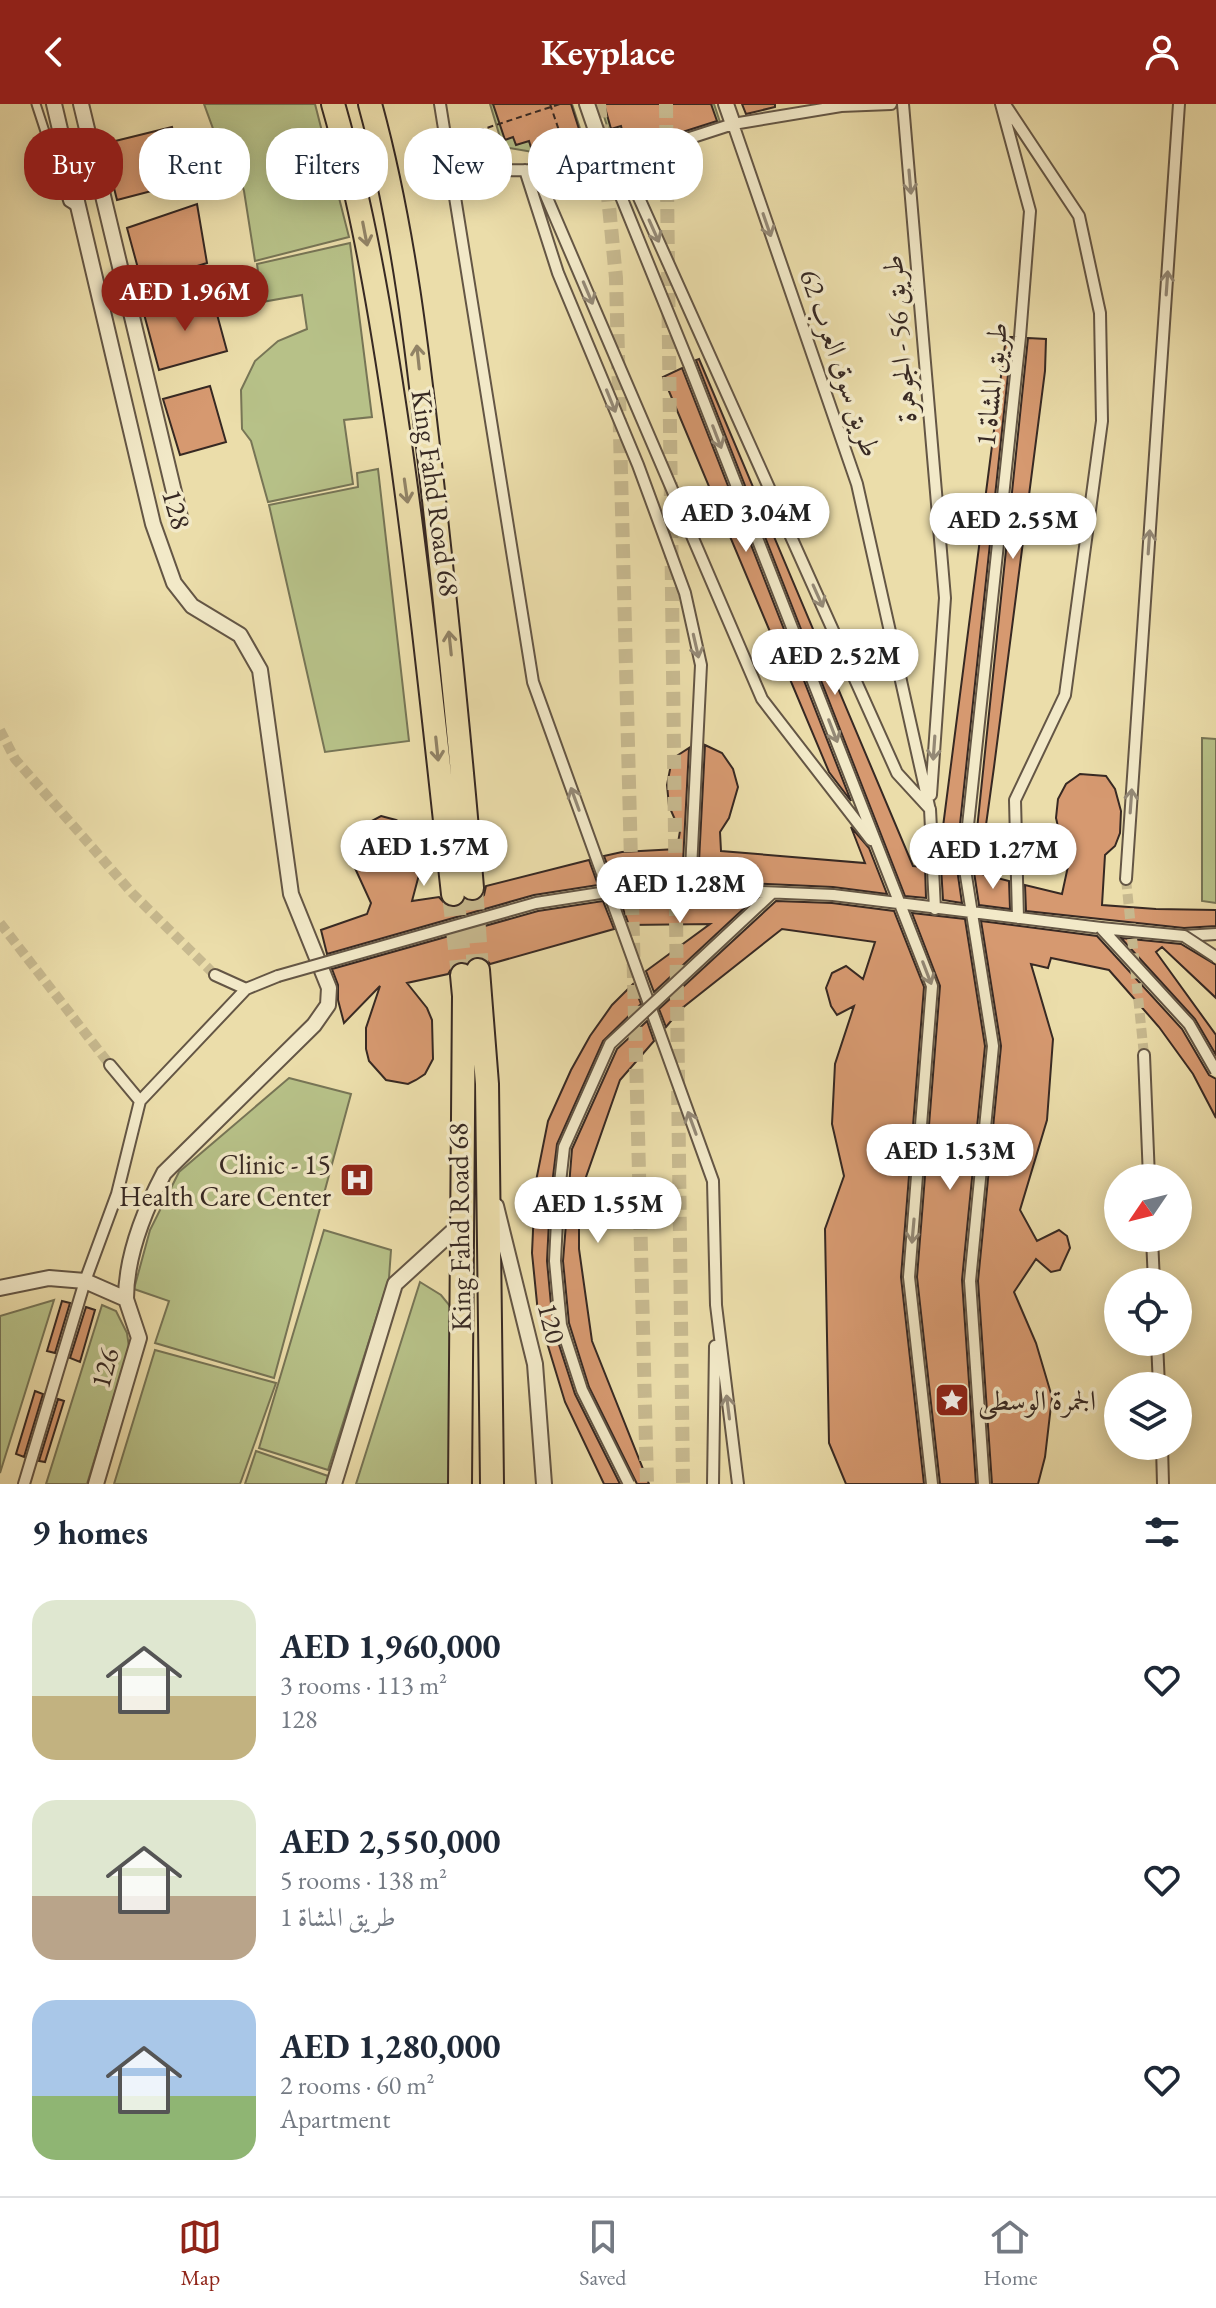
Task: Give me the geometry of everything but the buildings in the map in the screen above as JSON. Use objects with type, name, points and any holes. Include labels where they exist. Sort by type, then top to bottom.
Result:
[{"type":"main road","name":"King Fahd Road 68","points":[[333,104],[352,170],[384,332],[462,891],[459,724],[416,341],[389,174],[370,104]]},
{"type":"main road","name":"King Fahd Road 68","points":[[460,1484],[464,996],[470,972],[487,1084],[492,1484]]},
{"type":"street","name":"128","points":[[54,104],[153,524],[174,583],[192,606],[240,635],[260,670],[291,894],[329,988],[328,1005],[314,1025],[164,1173],[149,1201],[126,1273],[126,1299]]},
{"type":"street","points":[[81,104],[180,517]]},
{"type":"street","points":[[440,104],[444,128]]},
{"type":"street","points":[[587,104],[599,128]]},
{"type":"street","points":[[726,104],[733,124]]},
{"type":"street","points":[[703,133],[733,124],[841,106],[891,104]]},
{"type":"street","name":"طريق 56 - الجوهرة","points":[[903,104],[945,598],[930,809]]},
{"type":"street","points":[[1003,104],[1079,216],[1100,313],[1102,421],[1065,695],[1015,800],[1018,918]]},
{"type":"street","name":"طريق المشاة 1","points":[[984,1484],[970,1281],[993,1046],[964,863],[1020,337],[1030,211],[1003,104]]},
{"type":"street","points":[[1126,879],[1179,104]]},
{"type":"street","name":"طريق سوق العرب 62","points":[[733,124],[857,484],[930,809]]},
{"type":"street","points":[[456,200],[533,682],[713,1181],[716,1305],[713,1484]]},
{"type":"street","points":[[538,200],[558,273],[638,465],[685,593],[701,665],[690,890]]},
{"type":"street","points":[[543,200],[762,699],[880,852]]},
{"type":"street","points":[[629,200],[689,364],[932,986],[909,1277],[932,1484]]},
{"type":"street","points":[[633,200],[897,773],[930,809],[935,909]]},
{"type":"street","points":[[24,1484],[85,1281],[117,1194],[140,1101],[246,989],[278,976],[536,903],[639,887],[833,895],[1101,928],[1184,936],[1216,934]]},
{"type":"street","points":[[629,1484],[582,1390],[561,1325],[555,1261],[564,1147],[610,1044],[772,893]]},
{"type":"street","points":[[1101,928],[1189,1024],[1216,1071]]},
{"type":"street","points":[[1184,936],[1216,957]]},
{"type":"street","points":[[215,975],[246,989]]},
{"type":"street","points":[[1144,1055],[1148,1164]]},
{"type":"street","points":[[110,1065],[140,1101]]},
{"type":"street","name":"120","points":[[489,1178],[535,1364],[544,1484]]},
{"type":"street","points":[[334,1484],[395,1284],[463,1222]]},
{"type":"street","points":[[0,1288],[49,1278],[85,1281],[126,1299]]},
{"type":"street","name":"126","points":[[96,1484],[139,1338],[126,1299]]},
{"type":"street","points":[[716,1305],[738,1484]]},
{"type":"street","points":[[1162,1460],[1163,1484]]},
{"type":"lane","points":[[36,104],[68,202],[78,208]]},
{"type":"path","points":[[492,128],[555,105],[561,128]]},
{"type":"green space","points":[[204,104],[315,104],[321,128],[266,128],[266,200],[340,200],[349,237],[255,261],[245,200],[250,200],[250,128],[213,128]]},
{"type":"green space","points":[[490,104],[572,104],[580,128],[528,128],[528,151],[512,149],[512,128],[497,128]]},
{"type":"green space","points":[[600,104],[714,104],[721,125],[703,130],[608,128]]},
{"type":"green space","points":[[350,243],[372,417],[344,420],[353,484],[268,502],[251,441],[242,429],[241,390],[255,361],[278,341],[307,329],[302,295],[262,302],[257,264]]},
{"type":"green space","points":[[378,469],[409,741],[325,752],[269,505],[358,487],[357,473]]},
{"type":"green space","points":[[1202,738],[1216,739],[1216,903],[1202,901]]},
{"type":"green space","points":[[289,1078],[351,1094],[274,1378],[155,1343],[169,1301],[134,1289],[150,1230],[179,1172]]},
{"type":"green space","points":[[324,1230],[391,1250],[389,1278],[328,1470],[259,1448]]},
{"type":"green space","points":[[420,1282],[441,1295],[450,1306],[451,1484],[356,1484]]},
{"type":"green space","points":[[54,1300],[0,1473],[0,1316]]},
{"type":"green space","points":[[102,1305],[116,1311],[127,1333],[129,1347],[87,1484],[46,1484]]},
{"type":"green space","points":[[155,1350],[276,1383],[240,1484],[114,1484]]},
{"type":"green space","points":[[256,1451],[328,1476],[326,1484],[245,1484]]},
{"type":"tunnel","points":[[599,104],[616,278],[647,1484]]},
{"type":"tunnel","points":[[666,104],[683,1484]]},
{"type":"tunnel","points":[[0,730],[15,759],[132,893],[215,975]]},
{"type":"tunnel","points":[[1126,879],[1144,1055]]},
{"type":"tunnel","points":[[472,888],[478,970]]},
{"type":"tunnel","points":[[453,894],[462,975]]},
{"type":"tunnel","points":[[0,923],[110,1065]]},
{"type":"place","name":"Clinic - 15 Health Care Center","points":[[357,1180]]},
{"type":"place","name":"الجمرة الوسطى","points":[[952,1400]]}]
